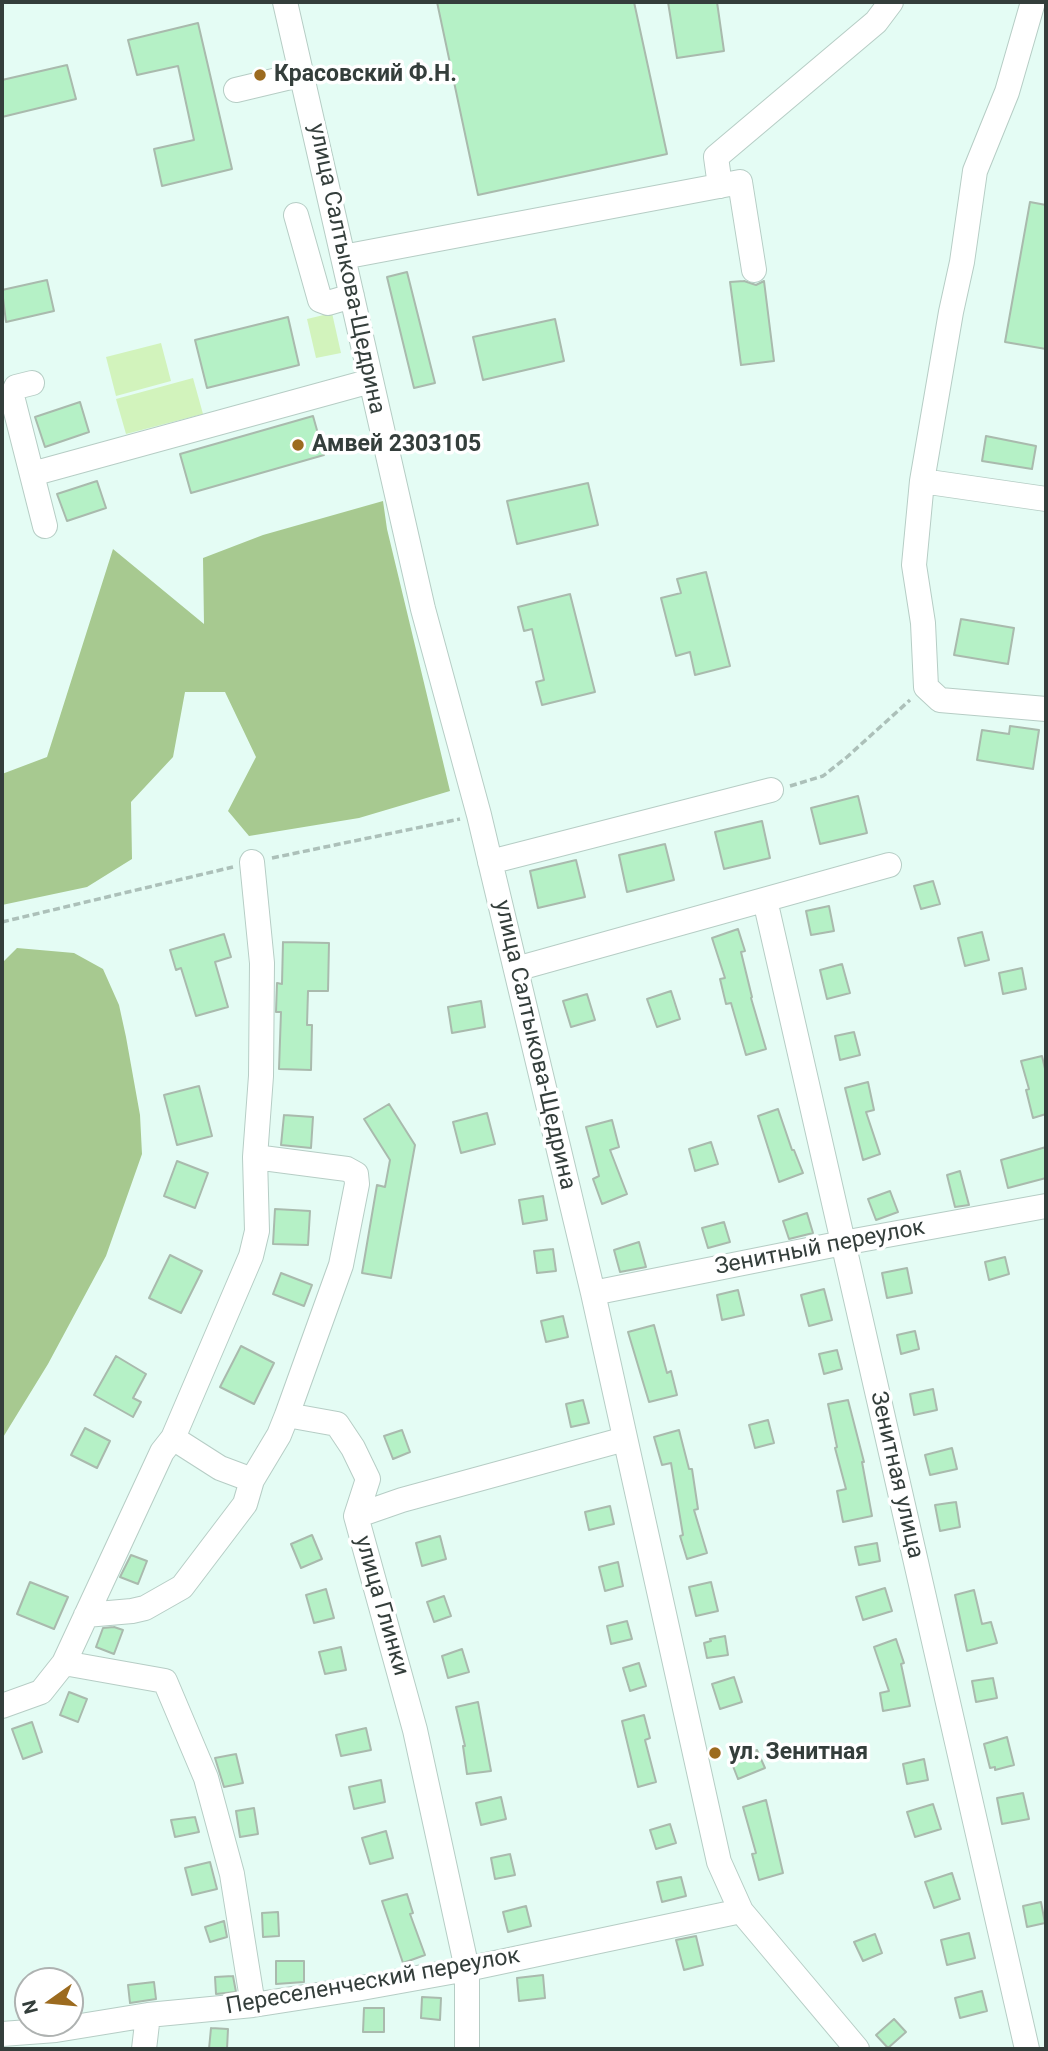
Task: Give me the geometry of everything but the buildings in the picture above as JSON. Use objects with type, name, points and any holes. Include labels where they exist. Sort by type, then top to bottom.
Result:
[{"type":"street","name":"улица Салтыкова-Щедрина","points":[[285,2],[423,609],[490,862],[593,1293],[719,1862],[741,1911],[857,2049]]},
{"type":"street","points":[[720,186],[716,157],[876,22],[891,2]]},
{"type":"street","points":[[1033,2],[1007,92],[975,171],[962,262],[922,481],[914,565],[923,623],[922,690],[940,700],[1046,709]]},
{"type":"street","points":[[236,90],[303,74]]},
{"type":"street","points":[[343,257],[740,182],[754,270]]},
{"type":"street","points":[[296,215],[320,300],[328,303],[352,296]]},
{"type":"street","points":[[32,474],[372,381]]},
{"type":"street","points":[[32,383],[16,387],[12,396],[45,526]]},
{"type":"street","points":[[922,481],[1046,499]]},
{"type":"street","points":[[490,862],[771,790]]},
{"type":"street","points":[[2,1706],[41,1692],[64,1663],[162,1452],[173,1438],[251,1256],[257,1231],[255,1157],[261,1076],[262,963],[252,862]]},
{"type":"street","points":[[516,969],[889,865]]},
{"type":"street","name":"Зенитная улица","points":[[765,900],[1027,2049]]},
{"type":"street","points":[[86,1615],[145,1608],[182,1587],[245,1504],[252,1480],[279,1435],[287,1415],[341,1265],[357,1184],[356,1174],[337,1167],[255,1157]]},
{"type":"street","name":"Зенитный переулок","points":[[593,1293],[1046,1206]]},
{"type":"street","points":[[287,1415],[337,1424],[353,1448],[368,1479],[356,1516]]},
{"type":"street","points":[[173,1438],[220,1468],[252,1480]]},
{"type":"street","name":"улица Глинки","points":[[467,2049],[467,1969],[415,1730],[356,1516],[402,1500],[625,1439]]},
{"type":"street","points":[[64,1663],[165,1681],[205,1778],[232,1874],[253,2005]]},
{"type":"street","name":"Переселенческий переулок","points":[[2,2034],[56,2030],[148,2015],[253,2005],[467,1969],[741,1911]]},
{"type":"street","points":[[144,2049],[148,2015]]},
{"type":"path","points":[[771,790],[823,776],[922,690]]},
{"type":"green space","points":[[332,313],[341,353],[316,358],[307,319]]},
{"type":"green space","points":[[161,343],[171,381],[116,396],[106,357]]},
{"type":"green space","points":[[193,378],[203,414],[126,434],[116,399]]},
{"type":"green space","points":[[383,501],[387,529],[450,791],[359,818],[249,836],[228,811],[256,757],[225,692],[185,692],[173,757],[131,802],[132,859],[87,887],[2,905],[2,774],[47,757],[113,549],[204,624],[203,558],[263,535]]},
{"type":"green space","points":[[17,948],[74,953],[103,969],[119,1005],[126,1037],[140,1115],[142,1154],[106,1256],[48,1364],[2,1439],[2,963]]},
{"type":"place","name":"Красовский Ф.Н.","points":[[260,75]]},
{"type":"place","name":"Амвей 2303105","points":[[298,445]]},
{"type":"place","name":"ул. Зенитная","points":[[715,1753]]}]
